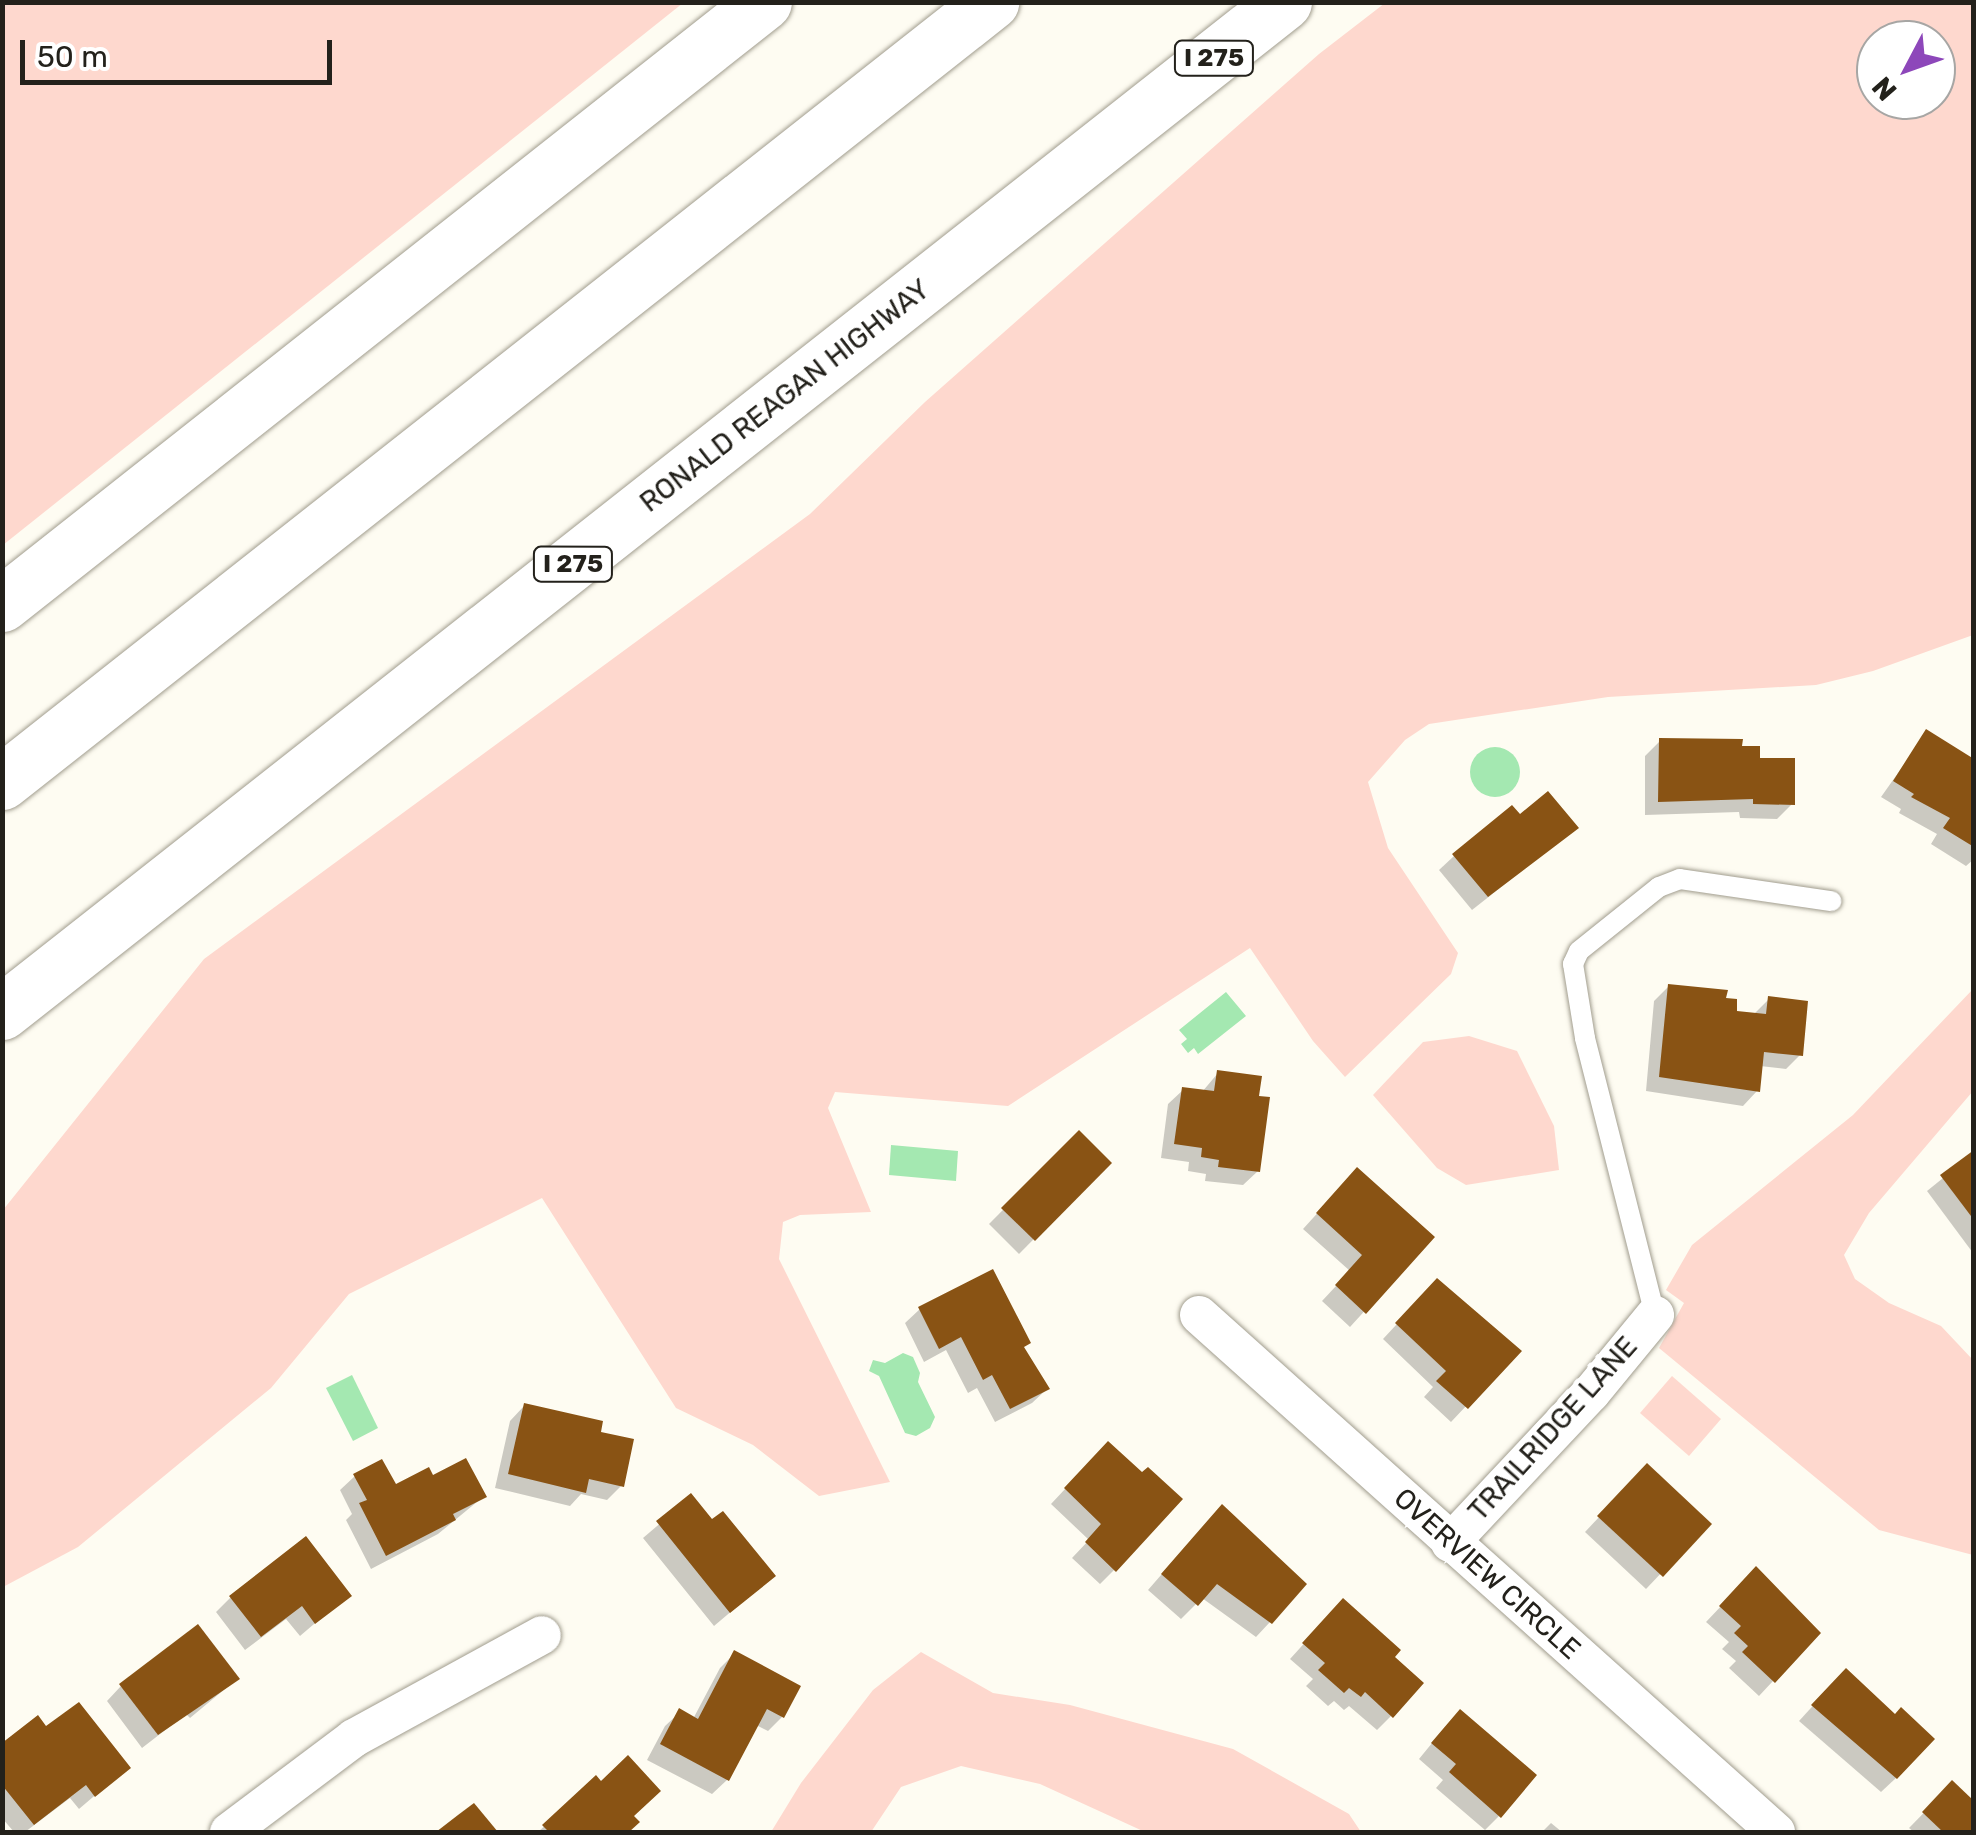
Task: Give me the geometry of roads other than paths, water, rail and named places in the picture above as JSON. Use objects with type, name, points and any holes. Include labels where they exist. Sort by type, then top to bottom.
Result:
[{"type":"highway","points":[[2,604],[764,2]]},
{"type":"highway","points":[[2,782],[991,2]]},
{"type":"highway","name":"RONALD REAGAN HIGHWAY","points":[[2,1012],[1284,2]]},
{"type":"street","name":"OVERVIEW CIRCLE","points":[[1199,1315],[1776,1832]]},
{"type":"street","name":"TRAILRIDGE LANE","points":[[1450,1543],[1591,1393],[1654,1315]]},
{"type":"street","points":[[229,1832],[354,1738],[542,1635]]},
{"type":"lane","points":[[1654,1315],[1585,1038],[1573,964],[1579,951],[1660,887],[1680,879],[1831,901]]}]
